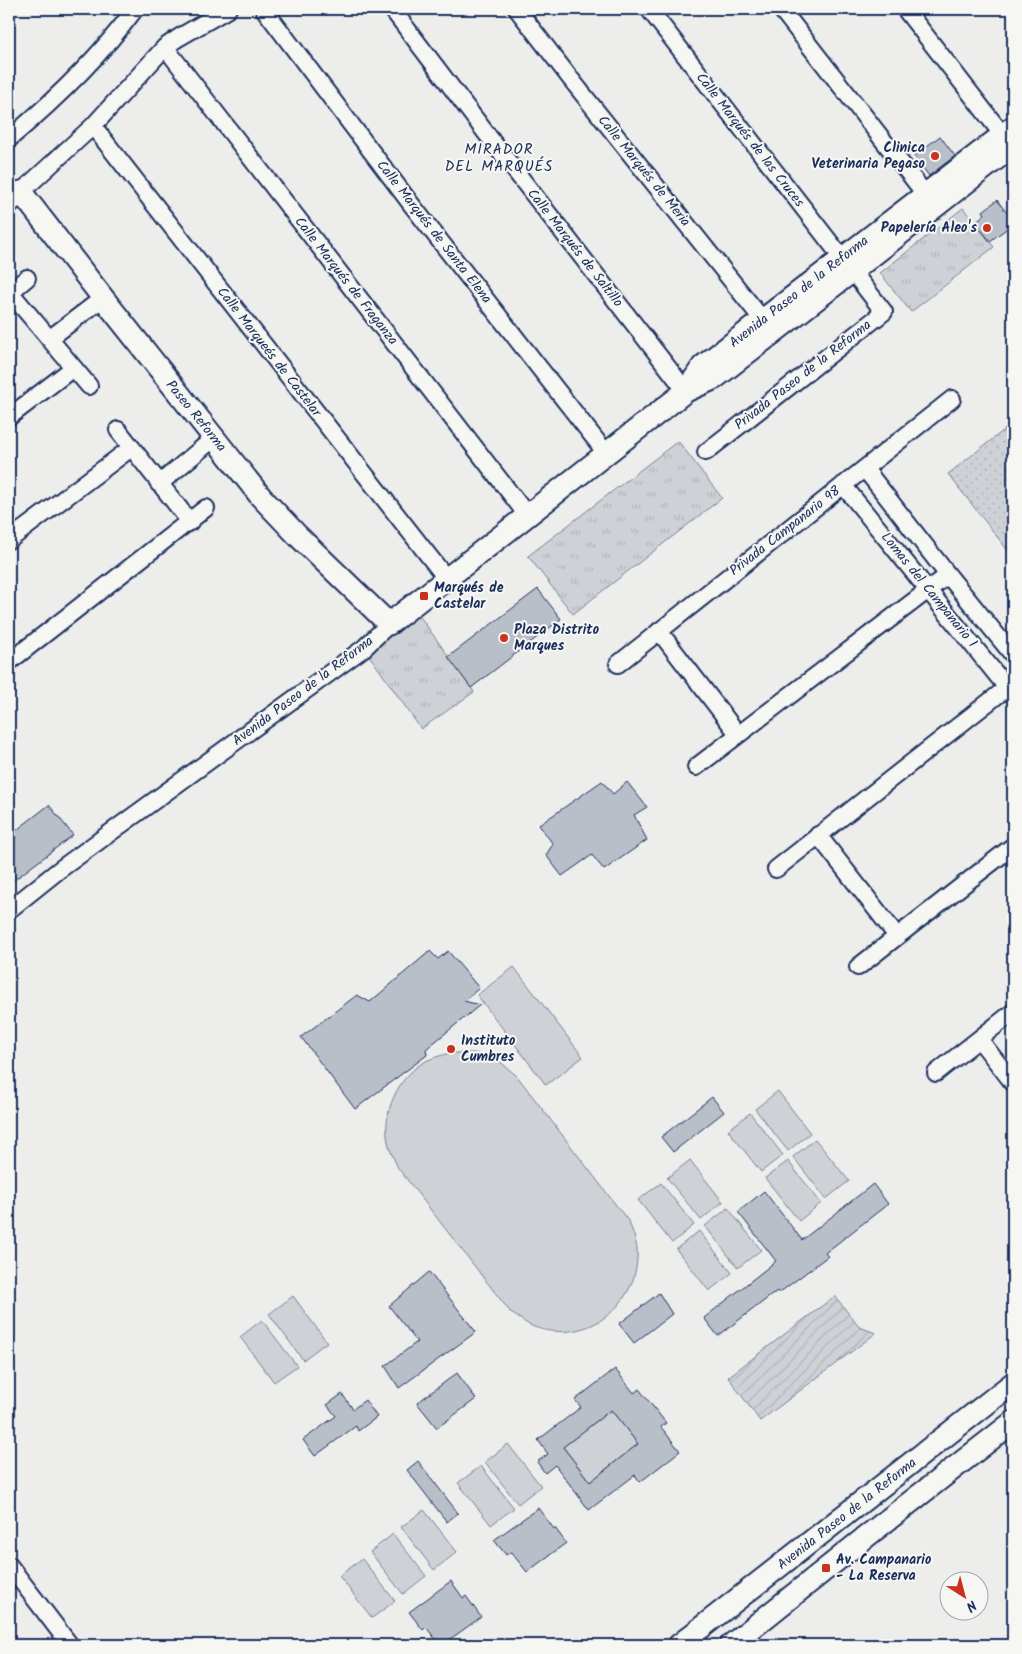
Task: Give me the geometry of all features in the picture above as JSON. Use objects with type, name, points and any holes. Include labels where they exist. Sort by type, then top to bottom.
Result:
[{"type":"street","points":[[9,139],[48,106],[122,26],[135,9]]},
{"type":"street","points":[[15,197],[93,126],[166,47],[228,9]]},
{"type":"street","name":"Calle Marqués de Santa Elena","points":[[264,9],[411,204],[606,453]]},
{"type":"street","name":"Calle Marqués de Saltillo","points":[[392,9],[686,391]]},
{"type":"street","name":"Calle Marqués de Meria","points":[[517,9],[768,327]]},
{"type":"street","name":"Calle Marqués de las Cruces","points":[[649,9],[847,265]]},
{"type":"street","points":[[781,9],[930,200]]},
{"type":"street","points":[[906,9],[1010,139]]},
{"type":"street","name":"Calle Marqués de Fraganza","points":[[166,47],[527,515]]},
{"type":"street","name":"Calle Marqueés de Castelar","points":[[93,126],[446,578]]},
{"type":"street","name":"Avenida Paseo de la Reforma","points":[[9,910],[59,870],[364,648],[389,624],[446,578],[686,391],[703,366],[768,327],[1010,139]]},
{"type":"street","name":"Paseo Reforma","points":[[15,197],[102,298],[261,497],[298,536],[389,624]]},
{"type":"street","name":"Privada Paseo de la Reforma","points":[[706,452],[884,312],[847,265]]},
{"type":"street","points":[[27,278],[9,292],[89,386]]},
{"type":"street","points":[[49,339],[102,298]]},
{"type":"street","points":[[9,417],[73,368]]},
{"type":"street","name":"Privada Campanario 98","points":[[618,664],[952,399]]},
{"type":"street","points":[[118,430],[190,522]]},
{"type":"street","points":[[160,484],[213,438]]},
{"type":"street","points":[[9,540],[131,448]]},
{"type":"street","name":"Lomas del Campanario 1","points":[[865,469],[1013,655]]},
{"type":"street","name":"Lomas del Campanario 1","points":[[843,485],[1011,689]]},
{"type":"street","points":[[9,662],[206,508]]},
{"type":"street","points":[[696,767],[948,575]]},
{"type":"street","points":[[659,631],[738,734]]},
{"type":"street","points":[[776,868],[1011,689]]},
{"type":"street","points":[[818,835],[897,936]]},
{"type":"street","points":[[858,966],[1013,846]]},
{"type":"street","points":[[936,1073],[1013,1012]]},
{"type":"street","points":[[979,1039],[1013,1083]]},
{"type":"street","name":"Avenida Paseo de la Reforma","points":[[679,1645],[1013,1383]]},
{"type":"street","points":[[731,1645],[1013,1422]]},
{"type":"street","points":[[9,1565],[70,1645]]},
{"type":"street","points":[[768,1576],[786,1601]]},
{"type":"green space","points":[[963,208],[994,247],[911,312],[880,273]]},
{"type":"green space","points":[[1013,423],[1013,557],[948,474]]},
{"type":"green space","points":[[678,441],[722,498],[573,614],[528,556]]},
{"type":"green space","points":[[416,611],[474,692],[421,729],[364,648]]},
{"type":"green space","points":[[514,967],[583,1057],[546,1085],[477,995]]},
{"type":"green space","points":[[450,1053],[475,1053],[499,1061],[517,1076],[629,1222],[637,1248],[636,1268],[630,1287],[620,1303],[607,1316],[591,1325],[573,1331],[554,1331],[534,1327],[511,1313],[398,1168],[390,1149],[387,1134],[389,1109],[394,1097],[400,1085],[417,1066],[428,1060]]},
{"type":"green space","points":[[778,1091],[810,1133],[788,1151],[755,1109]]},
{"type":"green space","points":[[750,1113],[783,1155],[761,1172],[728,1130]]},
{"type":"green space","points":[[815,1139],[849,1181],[826,1199],[793,1157]]},
{"type":"green space","points":[[690,1160],[723,1202],[701,1220],[667,1178]]},
{"type":"green space","points":[[788,1161],[821,1203],[799,1221],[765,1178]]},
{"type":"green space","points":[[661,1183],[694,1225],[672,1243],[638,1200]]},
{"type":"green space","points":[[728,1208],[761,1250],[738,1268],[705,1226]]},
{"type":"green space","points":[[699,1231],[732,1273],[709,1291],[676,1249]]},
{"type":"green space","points":[[293,1296],[327,1342],[303,1360],[269,1314]]},
{"type":"green space","points":[[835,1296],[859,1327],[876,1333],[760,1421],[728,1377]]},
{"type":"green space","points":[[262,1320],[297,1366],[274,1382],[240,1337]]},
{"type":"green space","points":[[611,1410],[638,1444],[590,1482],[563,1447]]},
{"type":"green space","points":[[508,1444],[541,1486],[518,1504],[485,1462]]},
{"type":"green space","points":[[481,1466],[514,1508],[491,1525],[458,1483]]},
{"type":"green space","points":[[424,1510],[457,1552],[434,1570],[401,1527]]},
{"type":"green space","points":[[393,1534],[426,1576],[403,1594],[370,1552]]},
{"type":"green space","points":[[362,1559],[395,1601],[372,1618],[339,1576]]},
{"type":"building","name":"Clinica Veterinaria Pegaso","points":[[940,136],[955,156],[929,176],[914,156]]},
{"type":"building","points":[[997,200],[1013,221],[1013,224],[990,241],[975,222],[985,214],[983,211]]},
{"type":"building","name":"Plaza Distrito Marques","points":[[538,589],[561,619],[471,688],[448,657]]},
{"type":"building","points":[[602,781],[613,794],[627,782],[647,807],[634,815],[647,840],[604,870],[592,855],[562,876],[546,855],[553,844],[539,825]]},
{"type":"building","points":[[49,805],[73,835],[9,884],[9,836]]},
{"type":"building","points":[[430,951],[438,959],[448,951],[479,988],[464,1001],[480,1005],[426,1049],[427,1055],[355,1109],[301,1037],[357,995],[370,1002]]},
{"type":"building","points":[[712,1097],[724,1112],[673,1152],[661,1137]]},
{"type":"building","points":[[873,1184],[888,1204],[825,1253],[828,1256],[779,1293],[777,1291],[718,1336],[704,1318],[776,1261],[738,1212],[764,1191],[802,1240]]},
{"type":"building","points":[[429,1272],[476,1332],[399,1388],[385,1366],[417,1342],[389,1306]]},
{"type":"building","points":[[659,1293],[672,1314],[634,1343],[619,1324]]},
{"type":"building","points":[[615,1369],[634,1393],[639,1389],[666,1423],[661,1427],[680,1451],[640,1482],[635,1475],[589,1510],[555,1465],[545,1473],[537,1462],[548,1454],[538,1440],[581,1407],[575,1400]],"holes":[[[611,1410],[638,1444],[590,1482],[563,1447]]]},
{"type":"building","points":[[457,1373],[476,1399],[437,1428],[417,1403]]},
{"type":"building","points":[[342,1394],[353,1409],[365,1400],[377,1417],[358,1431],[356,1426],[315,1456],[303,1440],[336,1416],[327,1405]]},
{"type":"building","points":[[418,1461],[458,1513],[447,1522],[407,1470]]},
{"type":"building","points":[[538,1508],[566,1543],[527,1572],[511,1552],[506,1555],[494,1540]]},
{"type":"building","points":[[451,1581],[463,1598],[466,1596],[481,1617],[440,1645],[426,1627],[423,1630],[409,1612]]},
{"type":"place","name":"Clinica Veterinaria Pegaso","points":[[935,156]]},
{"type":"place","name":"Papelería Aleo's","points":[[987,228]]},
{"type":"place","name":"Marqués de Castelar","points":[[424,596]]},
{"type":"place","name":"Plaza Distrito Marques","points":[[504,638]]},
{"type":"place","name":"Instituto Cumbres","points":[[451,1049]]},
{"type":"place","name":"Av. Campanario - La Reserva","points":[[826,1568]]},
{"type":"district","name":"MIRADOR DEL MARQUÉS","points":[[499,158]]}]
